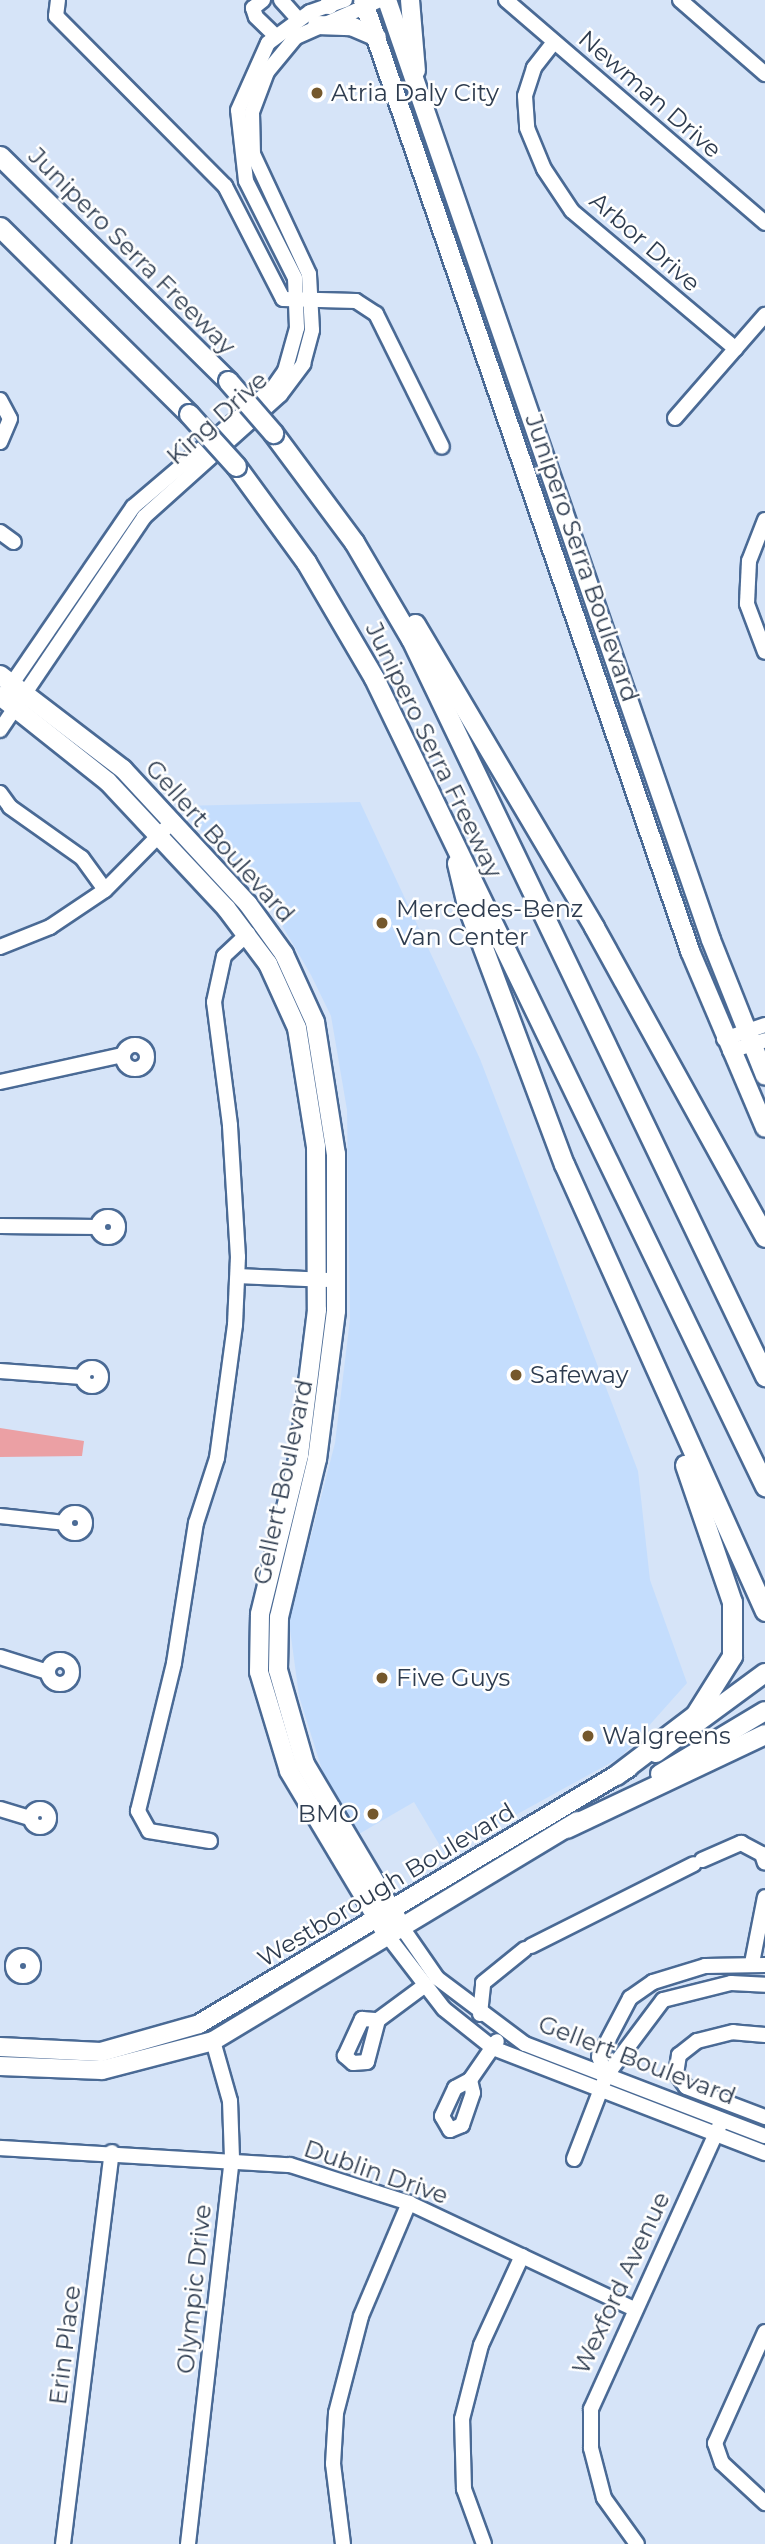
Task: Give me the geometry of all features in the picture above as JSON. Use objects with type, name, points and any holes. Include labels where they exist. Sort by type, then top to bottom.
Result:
[{"type":"highway","name":"Junipero Serra Freeway","points":[[0,156],[228,381],[329,505],[421,659],[765,1376]]},
{"type":"highway","name":"Junipero Serra Freeway","points":[[0,227],[189,414],[236,466],[342,619],[765,1486]]},
{"type":"highway","points":[[329,505],[445,670],[765,1237]]},
{"type":"highway","points":[[455,846],[458,882],[534,1090],[677,1421],[765,1612]]},
{"type":"highway","points":[[616,1775],[702,1708],[723,1679],[734,1648],[732,1602],[675,1437],[677,1421]]},
{"type":"highway","points":[[566,1828],[765,1734]]},
{"type":"main road","name":"Junipero Serra Boulevard","points":[[387,0],[754,1038],[765,1076]]},
{"type":"main road","points":[[410,0],[416,82]]},
{"type":"main road","name":"Junipero Serra Boulevard","points":[[370,2],[377,37],[727,1045],[765,1128]]},
{"type":"main road","points":[[317,25],[351,26],[377,37]]},
{"type":"main road","name":"Gellert Boulevard","points":[[8,694],[123,769],[271,933],[311,1010],[332,1115],[338,1281],[324,1422],[279,1617],[278,1670],[305,1764],[383,1914]]},
{"type":"main road","name":"Gellert Boulevard","points":[[8,694],[83,760],[158,835],[248,934],[284,995],[307,1064],[318,1170],[318,1280],[307,1410],[263,1599],[259,1672],[289,1771],[394,1931]]},
{"type":"main road","name":"Westborough Boulevard","points":[[0,2047],[101,2052],[169,2035],[222,2013],[383,1914],[699,1727],[765,1673]]},
{"type":"main road","name":"Westborough Boulevard","points":[[0,2066],[102,2070],[213,2041],[765,1711]]},
{"type":"main road","points":[[213,2041],[212,2024],[222,2013]]},
{"type":"street","points":[[58,0],[57,16],[225,186],[271,281],[283,299],[356,301],[376,314],[442,447]]},
{"type":"street","points":[[263,0],[253,8],[256,17],[276,36]]},
{"type":"street","points":[[281,0],[298,19]]},
{"type":"street","name":"Newman Drive","points":[[506,0],[765,223]]},
{"type":"street","points":[[680,0],[765,74]]},
{"type":"street","name":"King Drive","points":[[306,300],[246,181],[236,132],[244,87],[276,36],[298,19],[335,2]]},
{"type":"street","name":"King Drive","points":[[0,730],[8,694],[133,507],[273,388],[292,355],[306,300],[309,274],[253,154],[251,131],[267,72],[296,37],[370,2]]},
{"type":"street","name":"Arbor Drive","points":[[554,42],[534,68],[525,96],[527,128],[544,169],[572,211],[736,349]]},
{"type":"street","points":[[676,418],[765,315]]},
{"type":"street","points":[[0,400],[10,419],[0,442]]},
{"type":"street","points":[[765,520],[749,561],[747,604],[765,652]]},
{"type":"street","points":[[0,532],[14,542]]},
{"type":"street","points":[[0,793],[5,811],[82,858],[105,890]]},
{"type":"street","points":[[0,947],[50,928],[105,890],[172,822]]},
{"type":"street","points":[[210,1841],[149,1831],[138,1811],[174,1663],[196,1522],[217,1458],[237,1276],[230,1125],[214,1002],[224,956],[248,934]]},
{"type":"street","points":[[727,1045],[754,1038],[765,1025]]},
{"type":"street","points":[[0,1082],[123,1055]]},
{"type":"street","points":[[0,1226],[98,1227]]},
{"type":"street","points":[[237,1276],[338,1281]]},
{"type":"street","points":[[0,1371],[82,1377]]},
{"type":"street","points":[[0,1516],[65,1523]]},
{"type":"street","points":[[0,1657],[48,1672]]},
{"type":"street","points":[[0,1809],[30,1818]]},
{"type":"street","points":[[480,2014],[484,1983],[528,1948],[741,1843],[762,1854],[765,1863]]},
{"type":"street","points":[[606,2076],[599,2057],[630,1998],[653,1982],[705,1966],[759,1964],[765,1897]]},
{"type":"street","name":"Gellert Boulevard","points":[[394,1931],[424,1986],[494,2048],[765,2153]]},
{"type":"street","name":"Gellert Boulevard","points":[[394,1931],[437,1978],[503,2030],[606,2076],[765,2136]]},
{"type":"street","points":[[574,2159],[606,2076],[663,2000],[731,1983],[765,1985]]},
{"type":"street","points":[[378,2020],[424,1986]]},
{"type":"street","points":[[470,2080],[494,2048],[503,2030]]},
{"type":"street","points":[[765,2035],[733,2032],[697,2040],[679,2055],[676,2073],[687,2087],[765,2117]]},
{"type":"street","name":"Olympic Drive","points":[[188,2544],[232,2158],[230,2101],[213,2041]]},
{"type":"street","name":"Wexford Avenue","points":[[637,2544],[604,2498],[591,2448],[600,2379],[722,2120]]},
{"type":"street","name":"Dublin Drive","points":[[0,2148],[232,2158],[290,2165],[409,2203],[634,2309]]},
{"type":"street","name":"Erin Place","points":[[63,2544],[111,2152]]},
{"type":"street","points":[[343,2544],[333,2464],[336,2413],[361,2316],[409,2203]]},
{"type":"street","points":[[484,2544],[464,2489],[462,2419],[481,2345],[522,2256]]},
{"type":"street","points":[[765,2332],[715,2443],[722,2463],[765,2503]]},
{"type":"shaded area","points":[[360,802],[480,1059],[638,1471],[650,1580],[687,1683],[621,1757],[445,1854],[414,1802],[359,1834],[323,1773],[299,1696],[289,1622],[335,1443],[350,1319],[347,1110],[331,1016],[311,975],[266,898],[178,806]]},
{"type":"shaded area","points":[[0,1428],[84,1441],[82,1456],[0,1457]]},
{"type":"place","name":"Atria Daly City","points":[[317,93]]},
{"type":"place","name":"Mercedes-Benz Van Center","points":[[382,923]]},
{"type":"place","name":"Safeway","points":[[516,1375]]},
{"type":"place","name":"Five Guys","points":[[382,1678]]},
{"type":"place","name":"Walgreens","points":[[588,1736]]},
{"type":"place","name":"BMO","points":[[373,1814]]}]
